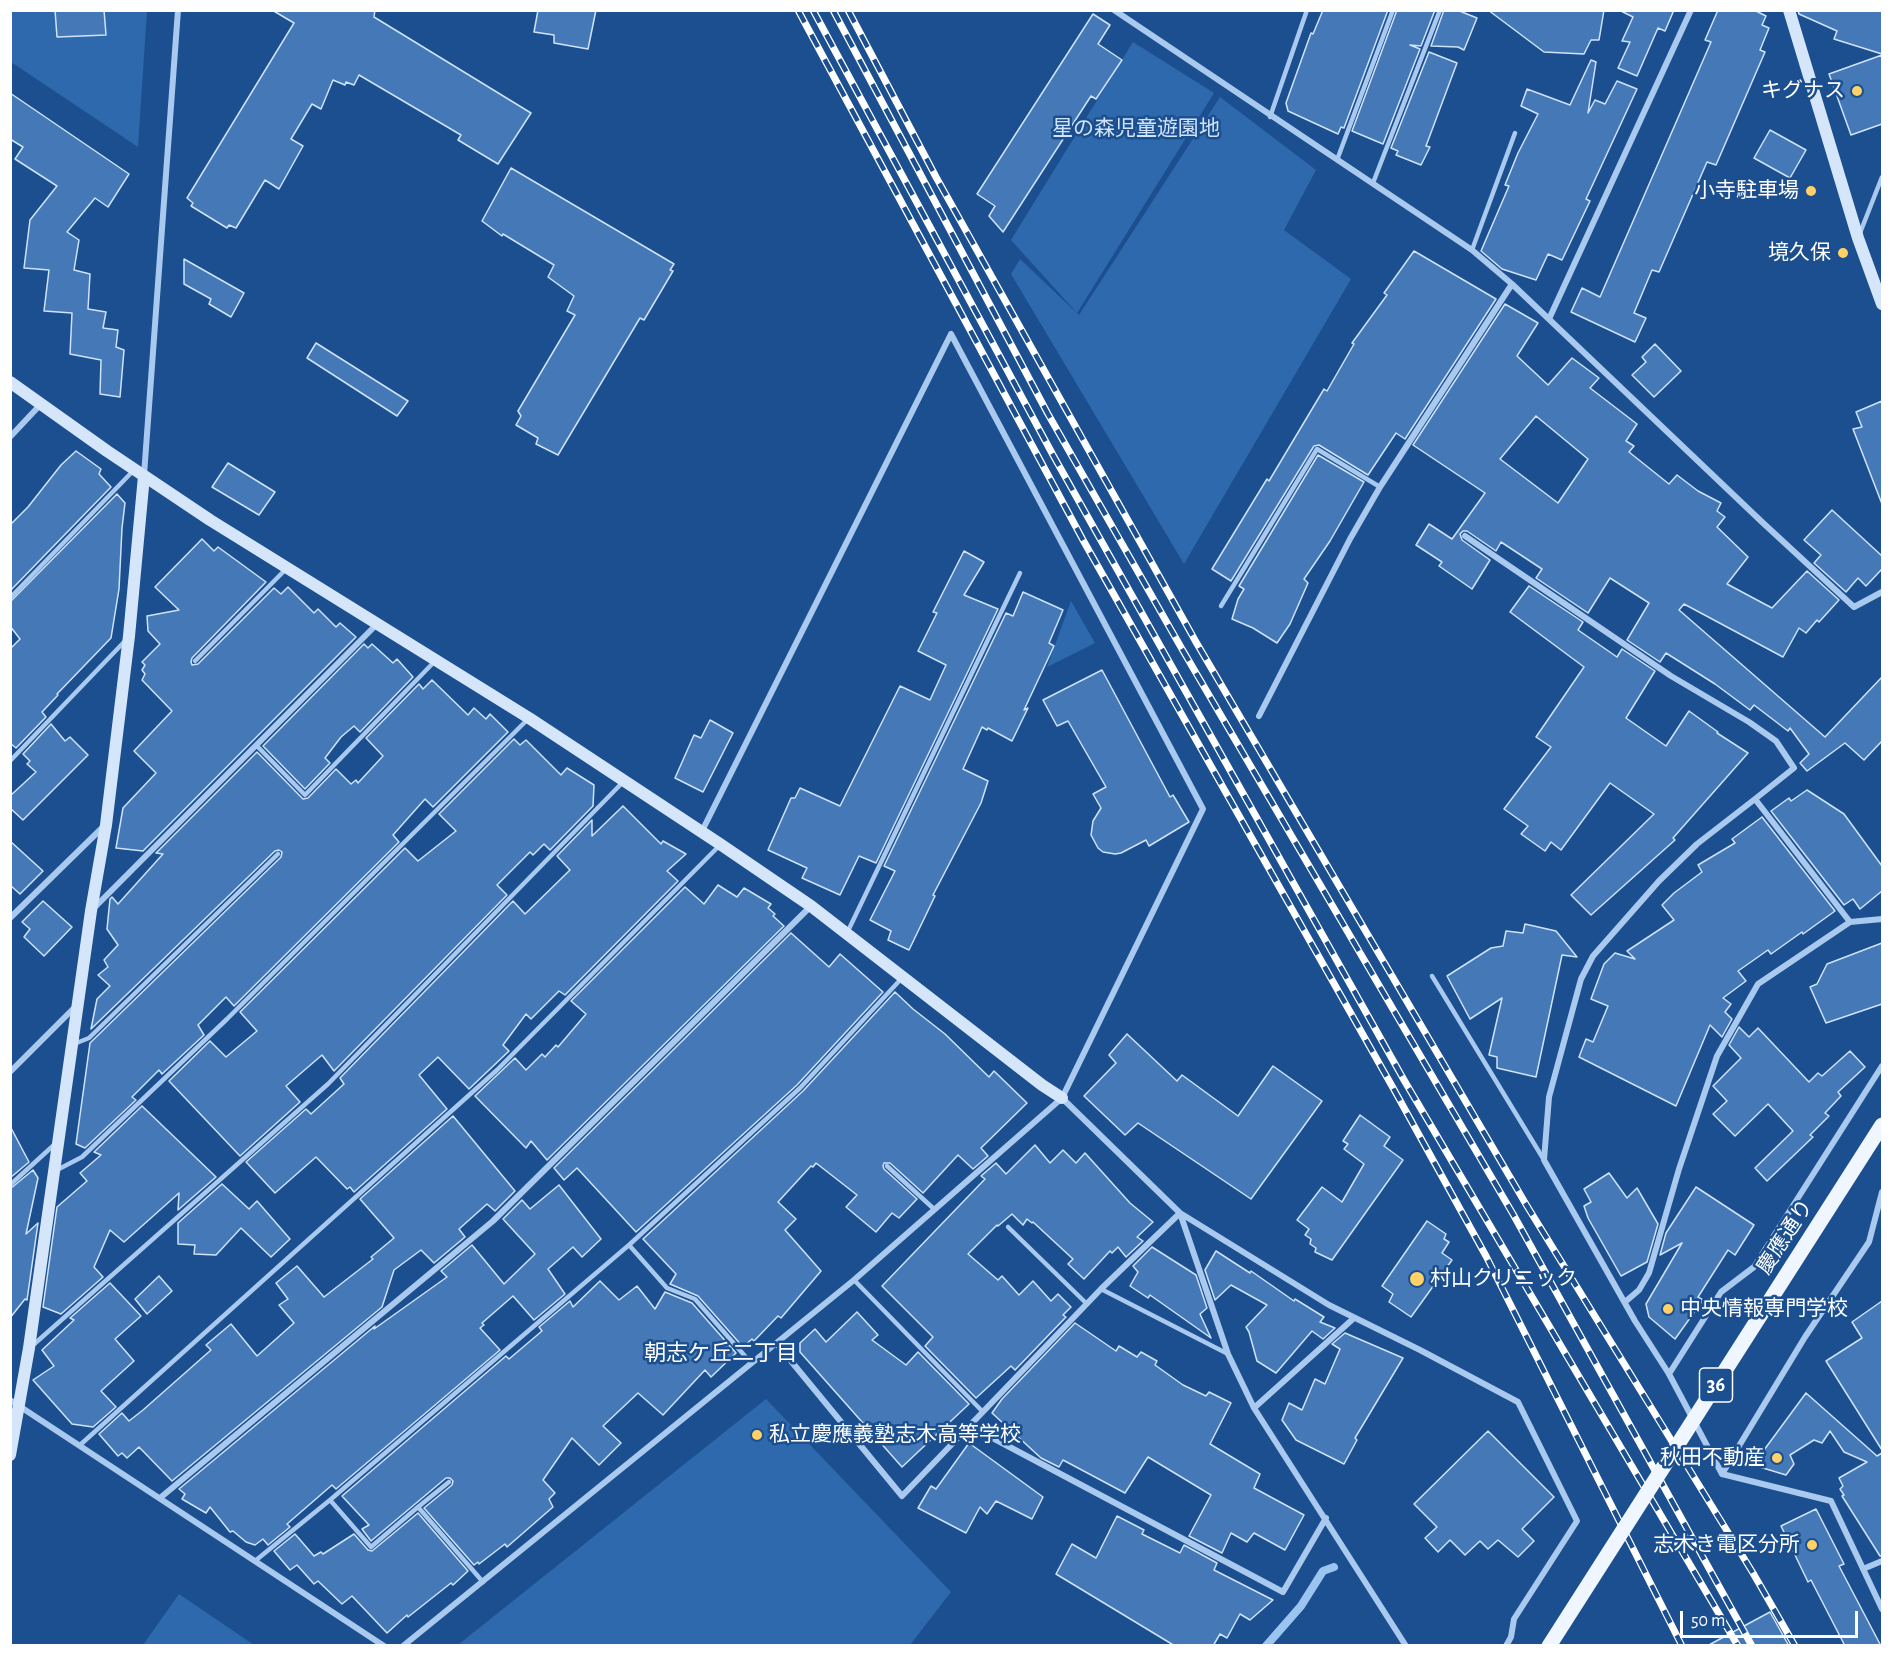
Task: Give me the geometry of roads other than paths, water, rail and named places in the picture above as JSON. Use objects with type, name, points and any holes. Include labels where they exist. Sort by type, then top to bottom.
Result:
[{"type":"main road","name":"慶應通り","points":[[1549,1646],[1882,1125]]},
{"type":"street","points":[[10,1455],[13,1401],[29,1348],[91,911],[106,825],[129,636],[178,10]]},
{"type":"street","points":[[1114,10],[1270,117],[1472,250],[1512,284],[1854,607],[1882,592]]},
{"type":"street","points":[[1549,319],[1690,10]]},
{"type":"street","points":[[1789,10],[1858,238],[1882,304]]},
{"type":"street","points":[[1793,24],[1798,10]]},
{"type":"street","points":[[1259,716],[1350,539],[1380,487],[1512,284]]},
{"type":"street","points":[[403,1646],[854,1280],[1062,1098],[1203,809],[951,334],[702,831]]},
{"type":"street","points":[[10,382],[140,473],[287,568],[529,718],[702,831],[811,906],[1042,1085],[1062,1098],[1180,1213],[1329,1305],[1518,1402],[1577,1521],[1514,1619],[1511,1637],[1506,1646]]},
{"type":"street","points":[[10,437],[41,404]]},
{"type":"street","points":[[1465,536],[1671,676],[1749,722],[1776,741],[1794,768],[1697,844],[1659,880],[1593,956],[1581,979],[1549,1096],[1544,1160],[1635,1321],[1669,1374],[1722,1474],[1831,1501],[1882,1609]]},
{"type":"street","points":[[91,911],[377,624]]},
{"type":"street","points":[[1755,800],[1850,922]]},
{"type":"street","points":[[10,918],[106,825]]},
{"type":"street","points":[[160,1498],[493,1221],[811,906]]},
{"type":"street","points":[[1625,1302],[1639,1290],[1649,1273],[1717,1056],[1758,984],[1850,922],[1882,919]]},
{"type":"street","points":[[10,1072],[78,1004]]},
{"type":"street","points":[[1669,1374],[1721,1292],[1754,1267],[1882,1066]]},
{"type":"street","points":[[1722,1474],[1805,1337],[1869,1242],[1882,1192]]},
{"type":"street","points":[[777,1344],[902,1496],[1101,1289],[1180,1213]]},
{"type":"street","points":[[1180,1213],[1228,1354],[1254,1408],[1406,1646]]},
{"type":"street","points":[[1254,1408],[1354,1318]]},
{"type":"street","points":[[13,1401],[384,1646]]},
{"type":"street","points":[[970,1426],[1283,1592],[1326,1519]]},
{"type":"street","points":[[1863,1569],[1882,1561]]},
{"type":"lane","points":[[1270,117],[1307,10]]},
{"type":"lane","points":[[1337,160],[1392,10]]},
{"type":"lane","points":[[1373,183],[1440,10]]},
{"type":"lane","points":[[1472,250],[1515,133]]},
{"type":"lane","points":[[1858,238],[1882,177]]},
{"type":"lane","points":[[1221,606],[1317,449],[1380,487]]},
{"type":"lane","points":[[10,598],[140,473]]},
{"type":"lane","points":[[195,661],[287,568]]},
{"type":"lane","points":[[847,933],[1020,573]]},
{"type":"lane","points":[[10,761],[129,636]]},
{"type":"lane","points":[[257,746],[305,795],[436,660]]},
{"type":"lane","points":[[55,1170],[82,1157],[218,1027],[529,718]]},
{"type":"lane","points":[[29,1348],[328,1084],[624,781]]},
{"type":"lane","points":[[80,1445],[497,1070],[720,844]]},
{"type":"lane","points":[[72,1045],[89,1038],[278,854]]},
{"type":"lane","points":[[255,1560],[330,1500],[629,1245],[800,1088],[903,976]]},
{"type":"lane","points":[[1432,976],[1544,1160]]},
{"type":"lane","points":[[10,1185],[59,1140]]},
{"type":"lane","points":[[887,1166],[934,1209]]},
{"type":"lane","points":[[1008,1227],[1087,1304]]},
{"type":"lane","points":[[629,1245],[667,1288],[695,1299],[751,1363]]},
{"type":"lane","points":[[854,1280],[983,1412]]},
{"type":"lane","points":[[1101,1289],[1228,1354]]},
{"type":"lane","points":[[330,1500],[371,1547],[449,1482]]},
{"type":"lane","points":[[418,1507],[483,1582]]},
{"type":"waterway","points":[[1266,1646],[1301,1606],[1323,1571],[1334,1567]]},
{"type":"railway","points":[[798,10],[1083,540],[1486,1256],[1682,1646]]},
{"type":"railway","points":[[813,10],[1053,455],[1404,1080],[1738,1646]]},
{"type":"railway","points":[[833,10],[1048,414],[1182,649],[1513,1214],[1752,1646]]},
{"type":"railway","points":[[848,10],[936,177],[1196,642],[1527,1206],[1753,1573],[1795,1646]]},
{"type":"place","name":"キグナス","points":[[1857,91]]},
{"type":"place","name":"小寺駐車場","points":[[1811,191]]},
{"type":"place","name":"境久保","points":[[1843,253]]},
{"type":"place","name":"村山クリニック","points":[[1417,1279]]},
{"type":"place","name":"中央情報専門学校","points":[[1668,1309]]},
{"type":"place","name":"私立慶應義塾志木高等学校","points":[[757,1435]]},
{"type":"place","name":"秋田不動産","points":[[1777,1458]]},
{"type":"place","name":"志木き電区分所","points":[[1812,1545]]},
{"type":"district","name":"朝志ケ丘二丁目","points":[[721,1353]]},
{"type":"park label","name":"星の森児童遊園地","points":[[1136,129]]}]
